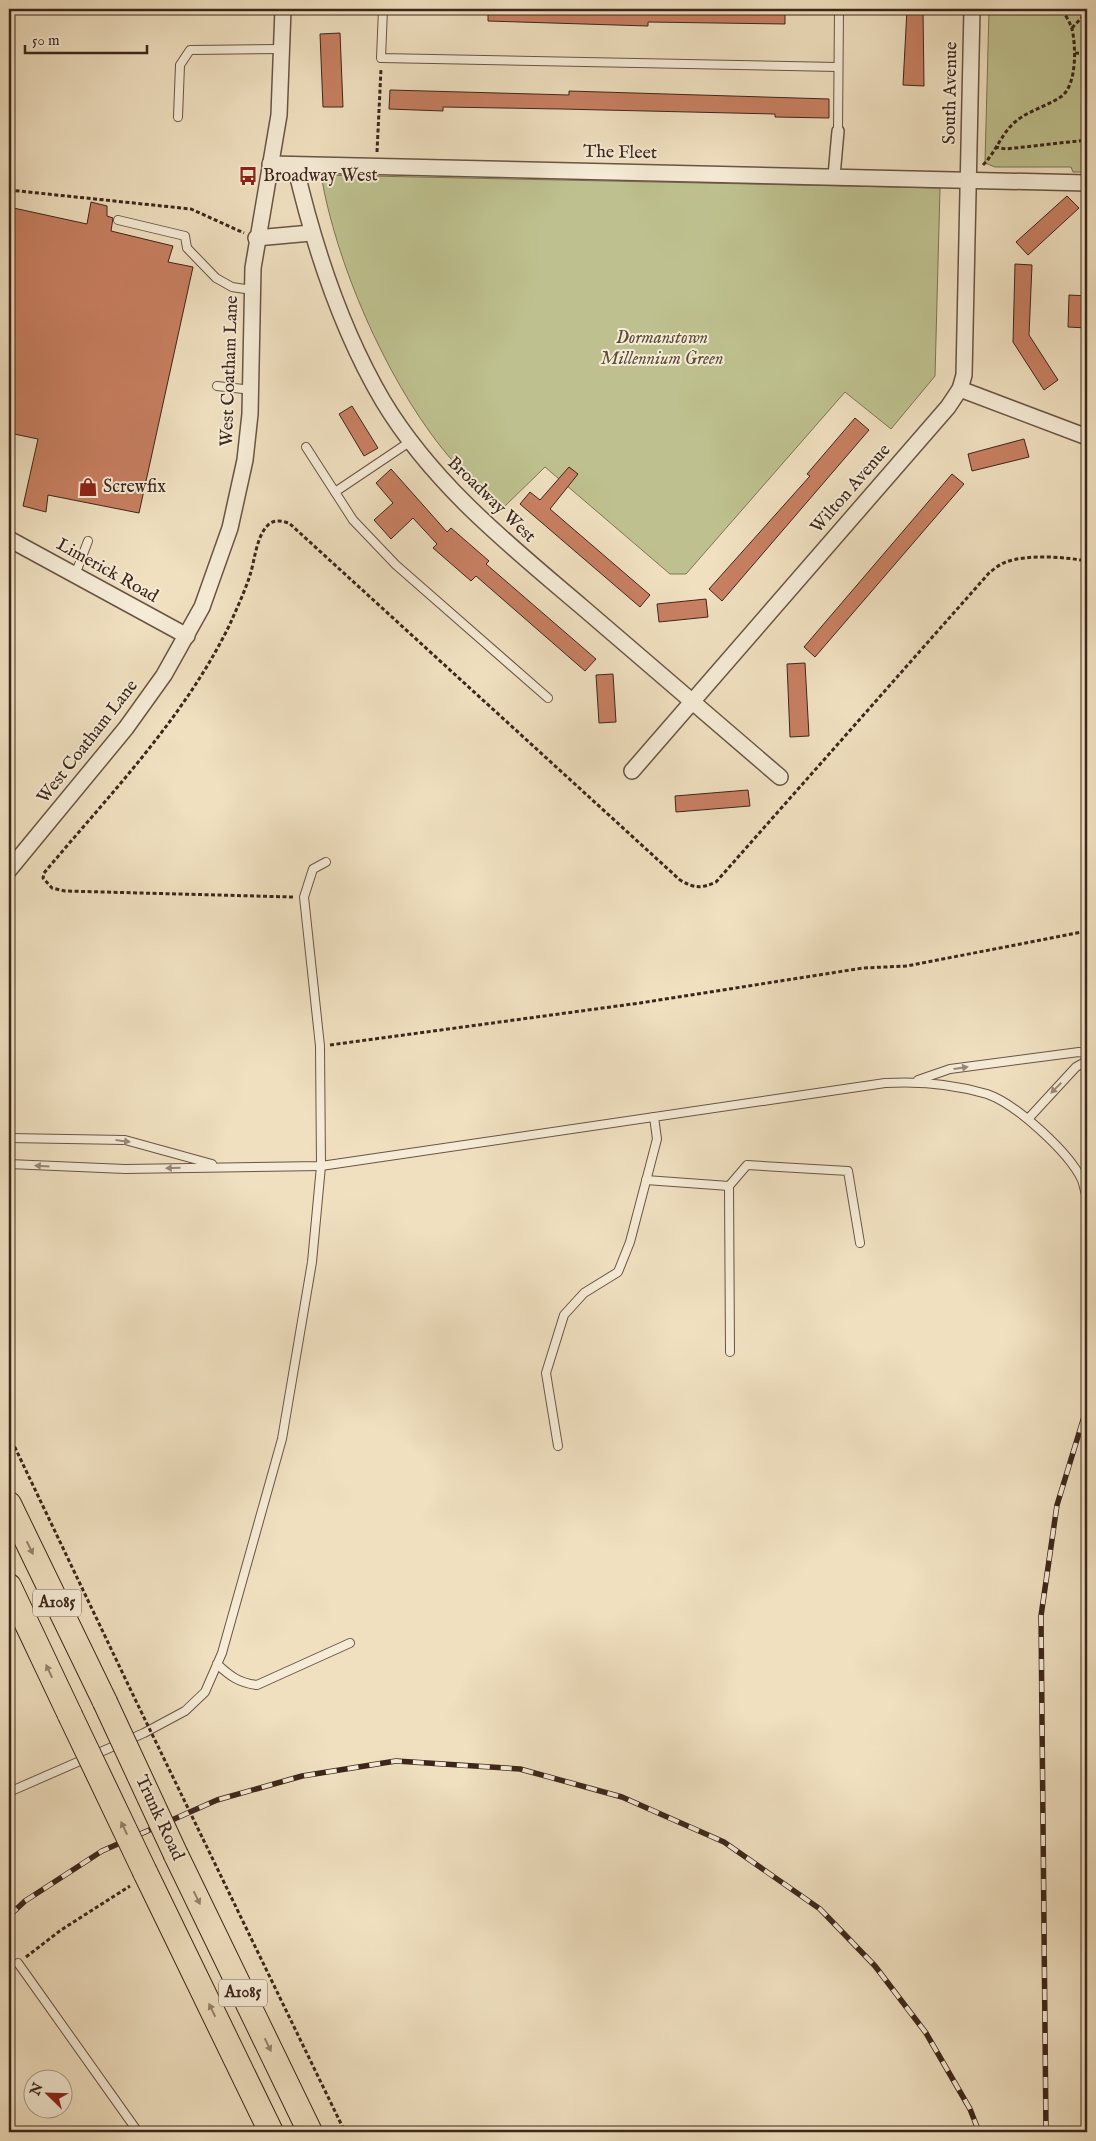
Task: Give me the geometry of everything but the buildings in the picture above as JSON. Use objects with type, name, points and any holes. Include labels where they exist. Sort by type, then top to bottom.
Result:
[{"type":"main road","name":"Trunk Road","points":[[9,1504],[310,2132]]},
{"type":"main road","name":"Trunk Road","points":[[9,1586],[70,1715],[139,1878],[271,2132]]},
{"type":"street","points":[[270,164],[279,115],[283,49],[283,9]]},
{"type":"street","name":"South Avenue","points":[[968,179],[972,9]]},
{"type":"street","points":[[834,176],[838,131]]},
{"type":"street","name":"The Fleet","points":[[270,164],[1087,183]]},
{"type":"street","name":"West Coatham Lane","points":[[9,870],[126,728],[164,675],[187,636],[212,584],[230,528],[245,460],[252,390],[252,290],[256,238],[270,164]]},
{"type":"street","name":"Broadway West","points":[[295,165],[311,233],[327,280],[367,373],[411,441],[452,491],[497,535],[780,777]]},
{"type":"street","name":"Wilton Avenue","points":[[632,771],[948,407],[960,389],[964,375],[968,179]]},
{"type":"street","points":[[256,238],[311,233]]},
{"type":"street","points":[[960,389],[1087,438]]},
{"type":"street","name":"Limerick Road","points":[[9,539],[187,636]]},
{"type":"lane","points":[[383,9],[382,58],[838,66]]},
{"type":"lane","points":[[838,131],[839,9]]},
{"type":"lane","points":[[178,118],[180,65],[190,50],[283,49]]},
{"type":"lane","points":[[118,220],[185,236],[187,248],[216,278],[232,287],[252,290]]},
{"type":"lane","points":[[217,386],[252,390]]},
{"type":"lane","points":[[335,492],[411,441]]},
{"type":"lane","points":[[306,447],[353,520],[396,565],[548,698]]},
{"type":"lane","points":[[75,575],[88,541]]},
{"type":"lane","points":[[9,1792],[144,1733],[186,1711],[205,1692],[217,1664],[282,1439],[312,1262],[321,1166],[320,1046],[304,897],[313,869],[326,862]]},
{"type":"lane","points":[[914,1081],[950,1070],[1079,1052],[1087,1054]]},
{"type":"lane","points":[[1028,1119],[1076,1067],[1087,1061]]},
{"type":"lane","points":[[9,1164],[125,1169],[321,1166],[885,1083],[914,1081],[954,1086],[989,1095],[1028,1119],[1053,1142],[1081,1179],[1087,1198]]},
{"type":"lane","points":[[558,1446],[546,1373],[564,1315],[584,1293],[618,1272],[630,1242],[657,1138],[654,1117]]},
{"type":"lane","points":[[9,1138],[125,1140],[222,1167]]},
{"type":"lane","points":[[730,1352],[729,1186],[747,1165],[848,1171],[860,1243]]},
{"type":"lane","points":[[646,1180],[729,1186]]},
{"type":"lane","points":[[217,1664],[232,1678],[245,1684],[257,1685],[350,1643]]},
{"type":"lane","points":[[18,1963],[138,2132]]},
{"type":"path","points":[[968,179],[986,162],[1002,136],[1017,120],[1064,94],[1073,70],[1075,53],[1072,28],[1062,9]]},
{"type":"path","points":[[1072,28],[1087,12]]},
{"type":"path","points":[[1075,53],[1087,54]]},
{"type":"path","points":[[376,166],[382,58]]},
{"type":"path","points":[[995,147],[1006,149],[1087,140]]},
{"type":"path","points":[[9,190],[191,209],[256,238]]},
{"type":"path","points":[[304,897],[266,898],[65,891],[52,888],[43,878],[44,873],[156,738],[194,688],[230,624],[250,576],[262,536],[269,524],[279,520],[289,523],[680,880],[693,887],[703,888],[716,882],[989,572],[1006,562],[1025,559],[1063,557],[1087,561]]},
{"type":"path","points":[[320,1046],[640,1003],[863,968],[907,966],[1087,931]]},
{"type":"path","points":[[9,1435],[345,2132]]},
{"type":"path","points":[[18,1963],[61,1930],[139,1878]]},
{"type":"green space","points":[[989,9],[1087,9],[1087,172],[1073,172],[1071,167],[995,167],[985,163]]},
{"type":"green space","name":"Dormanstown Millennium Green","points":[[321,175],[940,188],[935,376],[891,429],[845,392],[686,574],[670,574],[545,467],[503,508],[455,464],[420,419],[382,353],[351,281],[338,245]]},
{"type":"railway","points":[[1046,2132],[1041,1616],[1057,1505],[1087,1407]]},
{"type":"railway","points":[[9,1916],[25,1901],[102,1851],[217,1800],[302,1776],[396,1761],[520,1769],[622,1797],[724,1842],[820,1909],[875,1966],[926,2033],[970,2109],[979,2132]]},
{"type":"place","name":"Broadway West","points":[[248,176]]},
{"type":"place","name":"Screwfix","points":[[88,487]]}]
